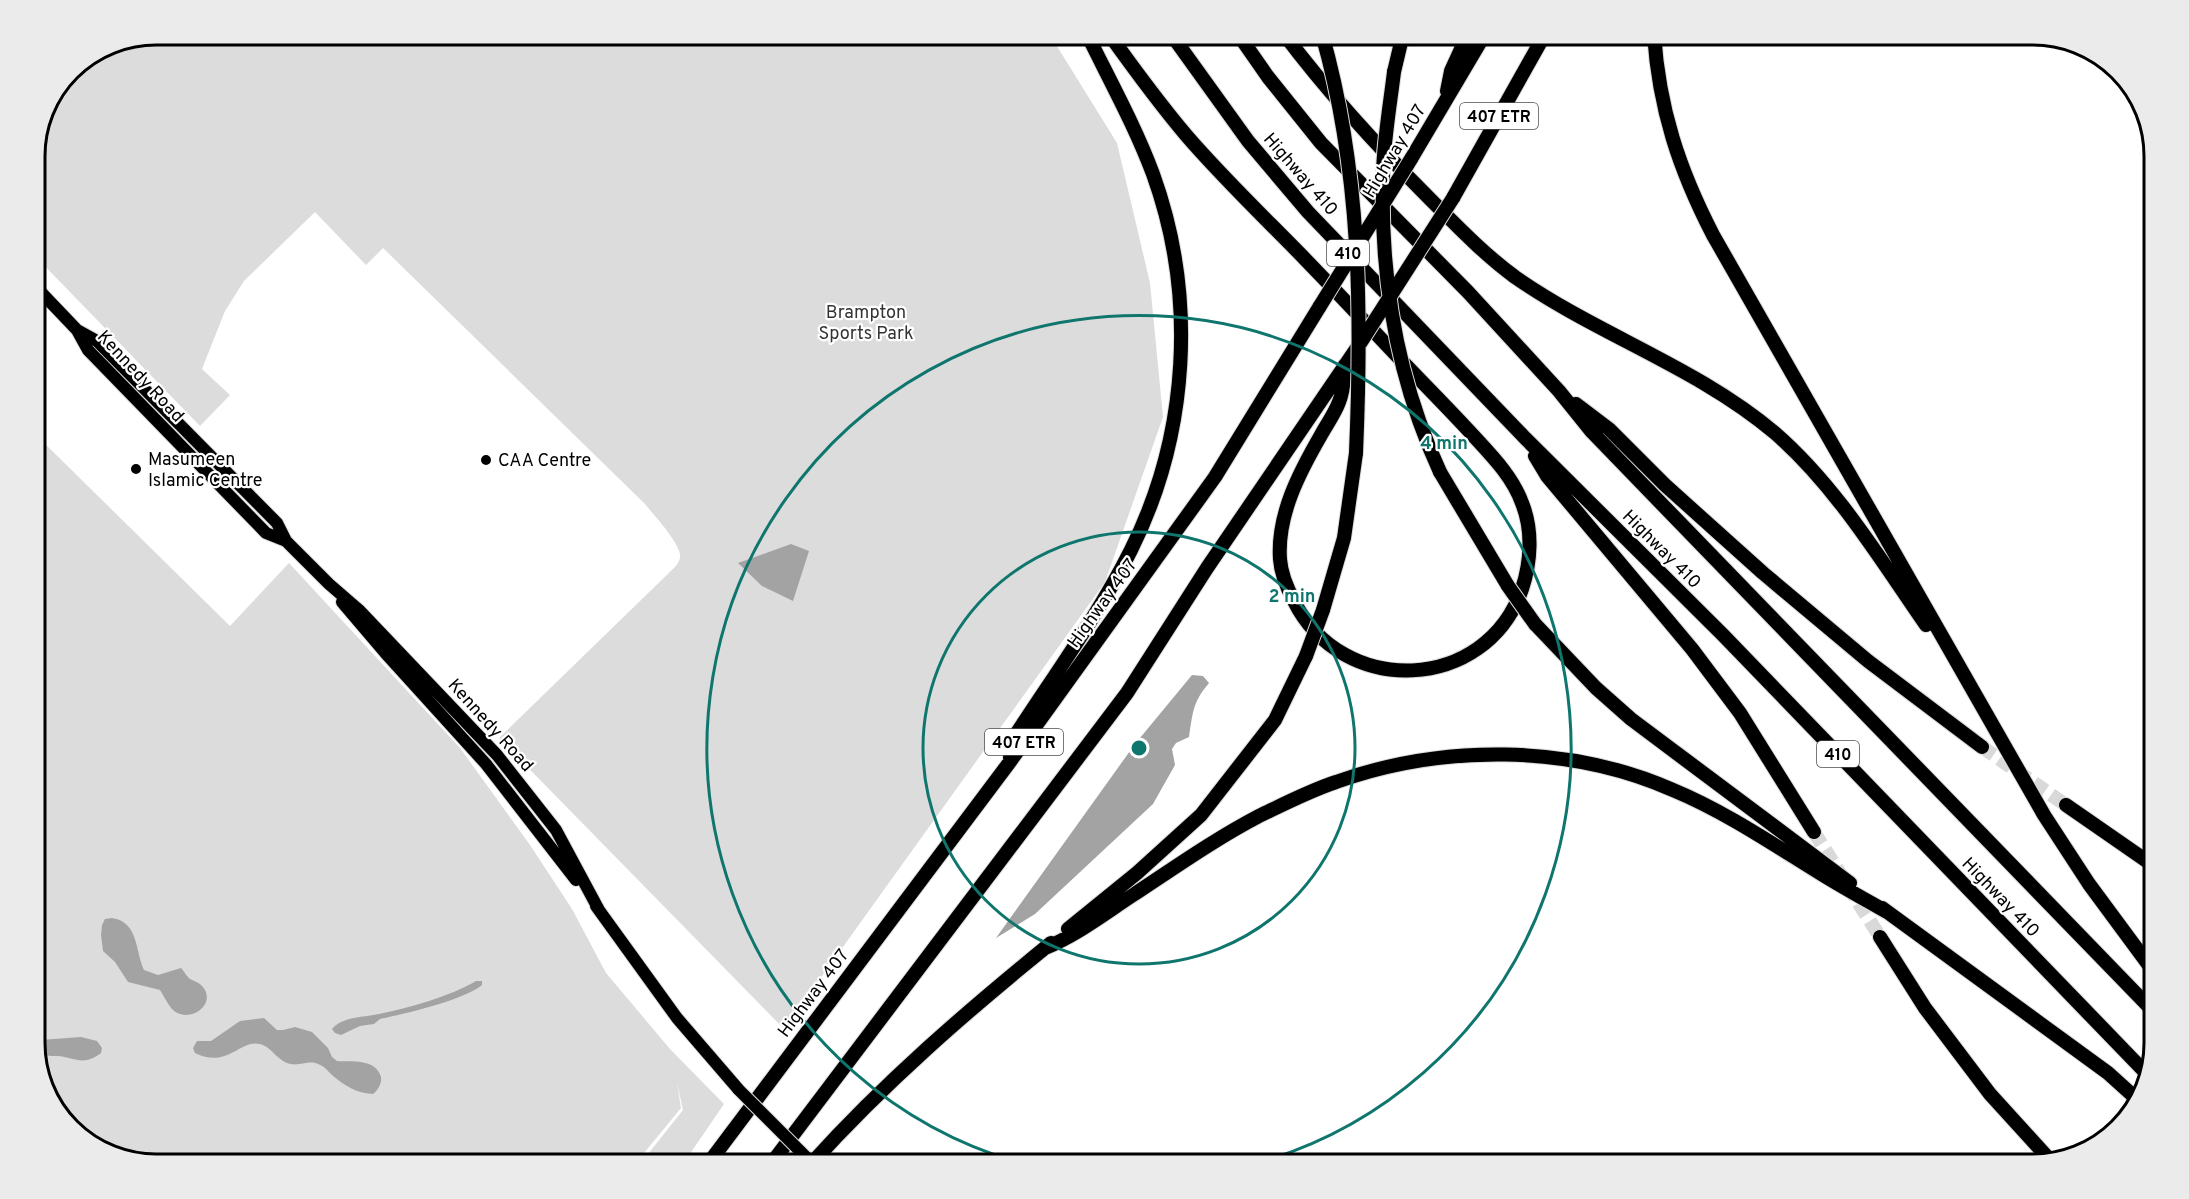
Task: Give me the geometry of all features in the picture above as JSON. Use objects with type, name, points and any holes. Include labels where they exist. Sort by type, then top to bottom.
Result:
[{"type":"highway","points":[[1009,763],[1013,739],[1114,581],[1132,548],[1162,474],[1173,429],[1178,394],[1181,325],[1179,287],[1172,241],[1153,175],[1138,137],[1092,45]]},
{"type":"highway","points":[[1117,45],[1186,135],[1242,197],[1303,257],[1495,459],[1515,488],[1522,503],[1529,537],[1527,572],[1516,605],[1492,636],[1469,654],[1446,665],[1412,671],[1387,670],[1365,665],[1349,658],[1316,634],[1300,614],[1283,578],[1280,560],[1281,542],[1288,505],[1307,459],[1340,400],[1345,365]]},
{"type":"highway","name":"Highway 410","points":[[1179,45],[1248,141],[1308,212],[1525,438],[1723,635],[2141,1068]]},
{"type":"highway","name":"Highway 410","points":[[1246,45],[1268,77],[1321,143],[1468,292],[1559,391],[1592,432],[2144,1002]]},
{"type":"highway","points":[[1293,45],[1358,126],[1488,255],[1514,276],[1560,305],[1665,360],[1719,392],[1775,434],[1831,493],[1937,640],[1954,658]]},
{"type":"highway","points":[[821,1154],[880,1092],[929,1046],[1137,873],[1201,816],[1275,720],[1306,656],[1323,610],[1344,538],[1356,453],[1360,317],[1357,233],[1350,164],[1325,45]]},
{"type":"highway","points":[[1400,45],[1394,72],[1383,171],[1386,270],[1392,312],[1403,365],[1428,446],[1440,472],[1508,586],[1535,624],[1588,681],[1631,719],[1887,912],[2108,1073],[2132,1094]]},
{"type":"highway","points":[[1445,102],[1451,71],[1463,45]]},
{"type":"highway","name":"Highway 407","points":[[716,1154],[1009,763],[1215,477],[1479,45]]},
{"type":"highway","name":"407 ETR","points":[[779,1154],[1127,693],[1207,568],[1361,342],[1453,198],[1539,45]]},
{"type":"highway","points":[[1655,45],[1661,90],[1683,173],[1719,246],[2044,815],[2089,884],[2144,958]]},
{"type":"highway","points":[[1559,391],[1609,429],[1665,485],[1763,573],[1868,661],[1982,747]]},
{"type":"highway","points":[[1525,438],[1547,476],[1692,649],[1740,713],[1814,832]]},
{"type":"highway","points":[[1045,948],[1068,938],[1192,856],[1249,822],[1294,799],[1335,782],[1390,766],[1477,755],[1541,757],[1574,761],[1655,782],[1729,817],[1887,912]]},
{"type":"highway","points":[[2066,805],[2144,859]]},
{"type":"highway","points":[[2118,842],[2144,867]]},
{"type":"highway","points":[[1880,937],[1925,1008],[1990,1094],[2044,1153]]},
{"type":"main road","name":"Kennedy Road","points":[[45,296],[77,330],[97,341],[277,523],[286,541],[329,584],[360,610],[497,755],[556,830],[599,910],[678,1018],[739,1090],[802,1154]]},
{"type":"green space","name":"Brampton Sports Park","points":[[156,45],[1056,45],[1117,143],[1150,283],[1163,417],[1105,582],[784,1029],[499,738],[678,563],[680,553],[677,546],[645,504],[383,248],[366,265],[315,212],[244,281],[225,311],[202,369],[230,395],[200,426],[45,266],[45,149],[56,107],[77,77],[113,53],[134,47]]},
{"type":"green space","points":[[45,444],[230,626],[289,563],[460,748],[530,845],[572,909],[606,973],[670,1049],[724,1104],[690,1154],[648,1154],[683,1110],[677,1083],[681,1108],[643,1154],[156,1154],[134,1152],[107,1143],[94,1135],[73,1116],[56,1092],[47,1065],[45,1050]]},
{"type":"shaded area","points":[[791,544],[809,551],[793,601],[762,586],[738,563]]},
{"type":"shaded area","points":[[1192,675],[1203,676],[1209,683],[1196,703],[1189,737],[1176,743],[1172,749],[1175,765],[1153,804],[1035,914],[996,938],[1135,744]]},
{"type":"shaded area","points":[[112,918],[121,921],[132,931],[144,970],[158,975],[181,968],[189,978],[202,986],[207,997],[203,1008],[192,1014],[179,1014],[171,1008],[160,990],[128,982],[115,962],[103,951],[102,925],[105,919]]},
{"type":"shaded area","points":[[476,981],[482,981],[482,985],[448,1001],[380,1019],[374,1024],[360,1026],[341,1035],[332,1029],[347,1020],[429,1001]]},
{"type":"shaded area","points":[[264,1018],[277,1030],[295,1027],[312,1032],[337,1061],[362,1062],[374,1067],[381,1077],[378,1088],[373,1094],[356,1090],[320,1065],[286,1063],[260,1044],[246,1046],[216,1058],[195,1053],[193,1048],[197,1041],[211,1041],[240,1021]]},
{"type":"shaded area","points":[[81,1037],[97,1041],[102,1048],[101,1053],[89,1060],[50,1056],[46,1055],[45,1040]]},
{"type":"tunnel","points":[[1982,747],[2066,805]]},
{"type":"tunnel","points":[[1814,832],[1880,937]]},
{"type":"place","name":"CAA Centre","points":[[486,460]]},
{"type":"place","name":"Masumeen Islamic Centre","points":[[136,469]]}]
